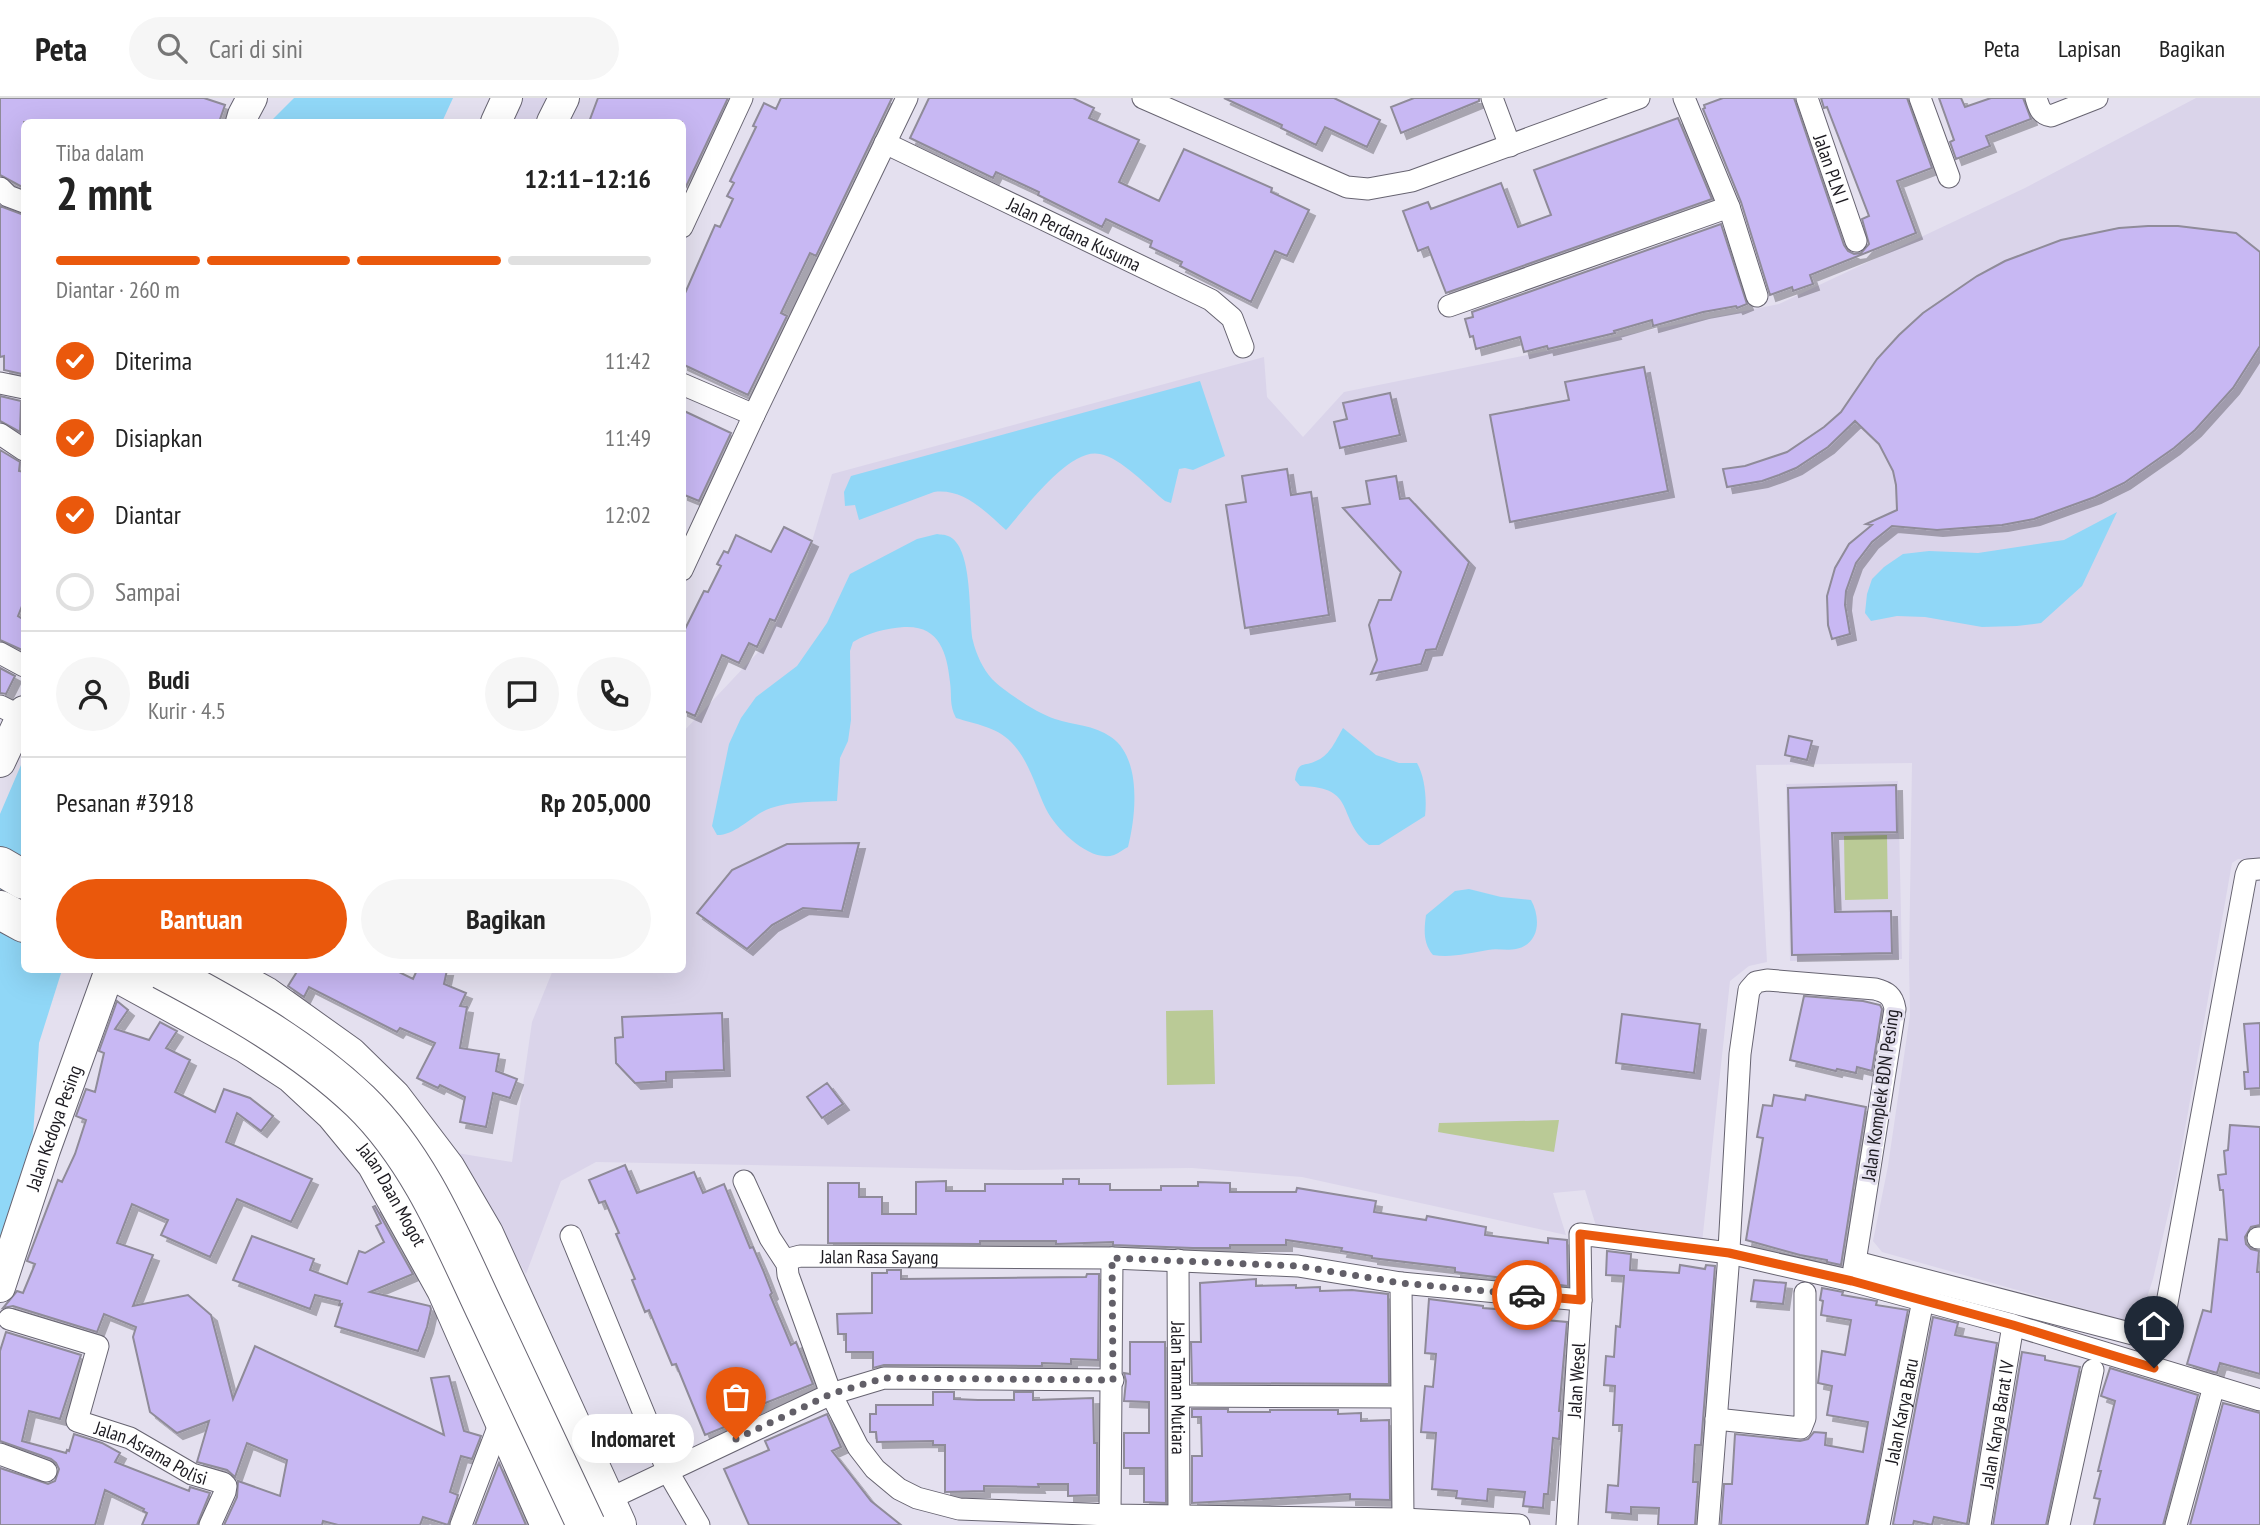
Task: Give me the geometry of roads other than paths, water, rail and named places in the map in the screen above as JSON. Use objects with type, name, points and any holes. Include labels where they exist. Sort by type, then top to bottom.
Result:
[{"type":"highway","points":[[0,851],[21,862]]},
{"type":"highway","points":[[0,866],[21,878]]},
{"type":"highway","points":[[0,883],[21,894]]},
{"type":"highway","points":[[0,910],[21,921]]},
{"type":"highway","name":"Jalan Daan Mogot","points":[[135,973],[233,1008],[296,1048],[360,1102],[424,1185],[602,1519]]},
{"type":"highway","name":"Jalan Daan Mogot","points":[[135,973],[293,1074],[334,1112],[376,1163],[446,1289],[550,1525]]},
{"type":"highway","name":"Jalan Daan Mogot","points":[[195,973],[244,999],[306,1041],[358,1084],[407,1139],[443,1195],[602,1519]]},
{"type":"highway","points":[[223,973],[265,996],[349,1056],[392,1098],[446,1169],[484,1234],[566,1416],[602,1519]]},
{"type":"highway","points":[[507,1429],[566,1416]]},
{"type":"street","points":[[242,119],[253,98]]},
{"type":"street","points":[[497,119],[507,98]]},
{"type":"street","points":[[554,119],[564,98]]},
{"type":"street","points":[[686,218],[742,98]]},
{"type":"street","points":[[686,561],[907,98]]},
{"type":"street","points":[[1143,98],[1347,187],[1368,189],[1402,183],[1639,98]]},
{"type":"street","points":[[1492,98],[1510,146]]},
{"type":"street","points":[[1684,98],[1729,207],[1757,296]]},
{"type":"street","name":"Jalan PLN I","points":[[1807,98],[1856,241]]},
{"type":"street","points":[[1920,98],[1949,177]]},
{"type":"street","points":[[2036,98],[2040,110],[2051,116],[2097,98]]},
{"type":"street","name":"Jalan Perdana Kusuma","points":[[885,143],[1211,300],[1232,318],[1243,346]]},
{"type":"street","points":[[0,188],[8,196],[21,201]]},
{"type":"street","points":[[1449,306],[1729,207]]},
{"type":"street","points":[[0,383],[21,387]]},
{"type":"street","points":[[686,386],[754,415]]},
{"type":"street","points":[[0,434],[21,448]]},
{"type":"street","points":[[0,653],[21,664]]},
{"type":"street","points":[[0,762],[15,711]]},
{"type":"street","points":[[2154,1368],[2246,875],[2248,870],[2260,869]]},
{"type":"street","name":"Jalan Kedoya Pesing","points":[[0,1287],[45,1150],[135,973]]},
{"type":"street","name":"Jalan Komplek BDN Pesing","points":[[1729,1253],[1740,1054],[1749,990],[1756,982],[1767,980],[1875,989],[1886,992],[1894,1000],[1895,1009],[1854,1272]]},
{"type":"street","points":[[744,1181],[770,1238],[787,1264],[788,1275],[831,1394],[858,1447],[875,1469],[899,1489],[917,1498],[950,1508],[1110,1515],[1402,1519],[1519,1525]]},
{"type":"street","name":"Jalan Wesel","points":[[1567,1525],[1574,1299],[1580,1234],[1729,1253]]},
{"type":"street","points":[[571,1236],[668,1472],[699,1525]]},
{"type":"street","points":[[1708,1525],[1729,1253],[1854,1272],[2160,1342]]},
{"type":"street","name":"Jalan Rasa Sayang","points":[[787,1264],[789,1259],[796,1256],[1178,1260],[1298,1266],[1401,1283],[1574,1299]]},
{"type":"street","points":[[1110,1515],[1112,1258]]},
{"type":"street","name":"Jalan Taman Mutiara","points":[[1178,1260],[1179,1516]]},
{"type":"street","points":[[1854,1272],[1923,1300],[2260,1400]]},
{"type":"street","points":[[1401,1283],[1402,1519]]},
{"type":"street","points":[[1716,1419],[1801,1428],[1805,1418],[1805,1293]]},
{"type":"street","name":"Jalan Karya Baru","points":[[1879,1525],[1923,1300]]},
{"type":"street","name":"Jalan Asrama Polisi","points":[[9,1319],[98,1346],[77,1421],[130,1438],[192,1474],[223,1483],[226,1486],[225,1492],[210,1525]]},
{"type":"street","name":"Jalan Karya Barat IV","points":[[1980,1525],[2013,1325]]},
{"type":"street","points":[[2059,1525],[2093,1370]]},
{"type":"street","points":[[602,1519],[668,1472],[831,1394],[884,1378],[1113,1380]]},
{"type":"street","points":[[2176,1525],[2214,1386]]},
{"type":"street","points":[[1180,1396],[1401,1396]]},
{"type":"street","points":[[461,1525],[507,1429]]},
{"type":"street","points":[[0,1454],[46,1471]]},
{"type":"water","points":[[294,98],[453,98],[443,119],[273,119]]},
{"type":"water","points":[[1200,381],[1225,456],[1193,470],[1179,469],[1171,503],[1165,501],[1117,461],[1100,454],[1088,454],[1062,469],[1006,530],[973,502],[945,492],[934,492],[859,520],[855,505],[845,506],[844,492],[851,476]]},
{"type":"water","points":[[2117,512],[2082,586],[2041,623],[1982,627],[1925,617],[1897,616],[1871,621],[1865,613],[1872,579],[1903,554],[1929,551],[1978,553],[2064,540]]},
{"type":"water","points":[[937,534],[948,536],[956,542],[962,553],[968,583],[973,641],[980,661],[992,679],[1039,712],[1098,730],[1121,746],[1128,759],[1134,788],[1133,820],[1128,847],[1114,855],[1095,854],[1075,842],[1057,826],[1046,809],[1027,765],[1011,742],[992,729],[956,718],[946,660],[939,642],[926,631],[904,627],[877,632],[853,642],[850,651],[851,720],[848,741],[840,758],[837,801],[779,806],[764,811],[731,832],[717,835],[712,826],[729,744],[741,718],[756,697],[797,666],[827,623],[850,574],[917,539]]},
{"type":"water","points":[[1343,728],[1376,755],[1399,763],[1417,763],[1422,775],[1425,816],[1379,845],[1369,845],[1359,835],[1339,798],[1319,788],[1300,786],[1295,780],[1298,769],[1322,758],[1333,746]]},
{"type":"water","points":[[21,765],[21,973],[61,973],[39,1043],[32,1152],[0,1237],[0,814]]},
{"type":"water","points":[[1469,889],[1501,897],[1531,900],[1537,922],[1530,942],[1513,950],[1491,949],[1454,956],[1433,955],[1425,936],[1426,915],[1455,891]]},
{"type":"place","name":"Indomaret","points":[[736,1439]]}]
